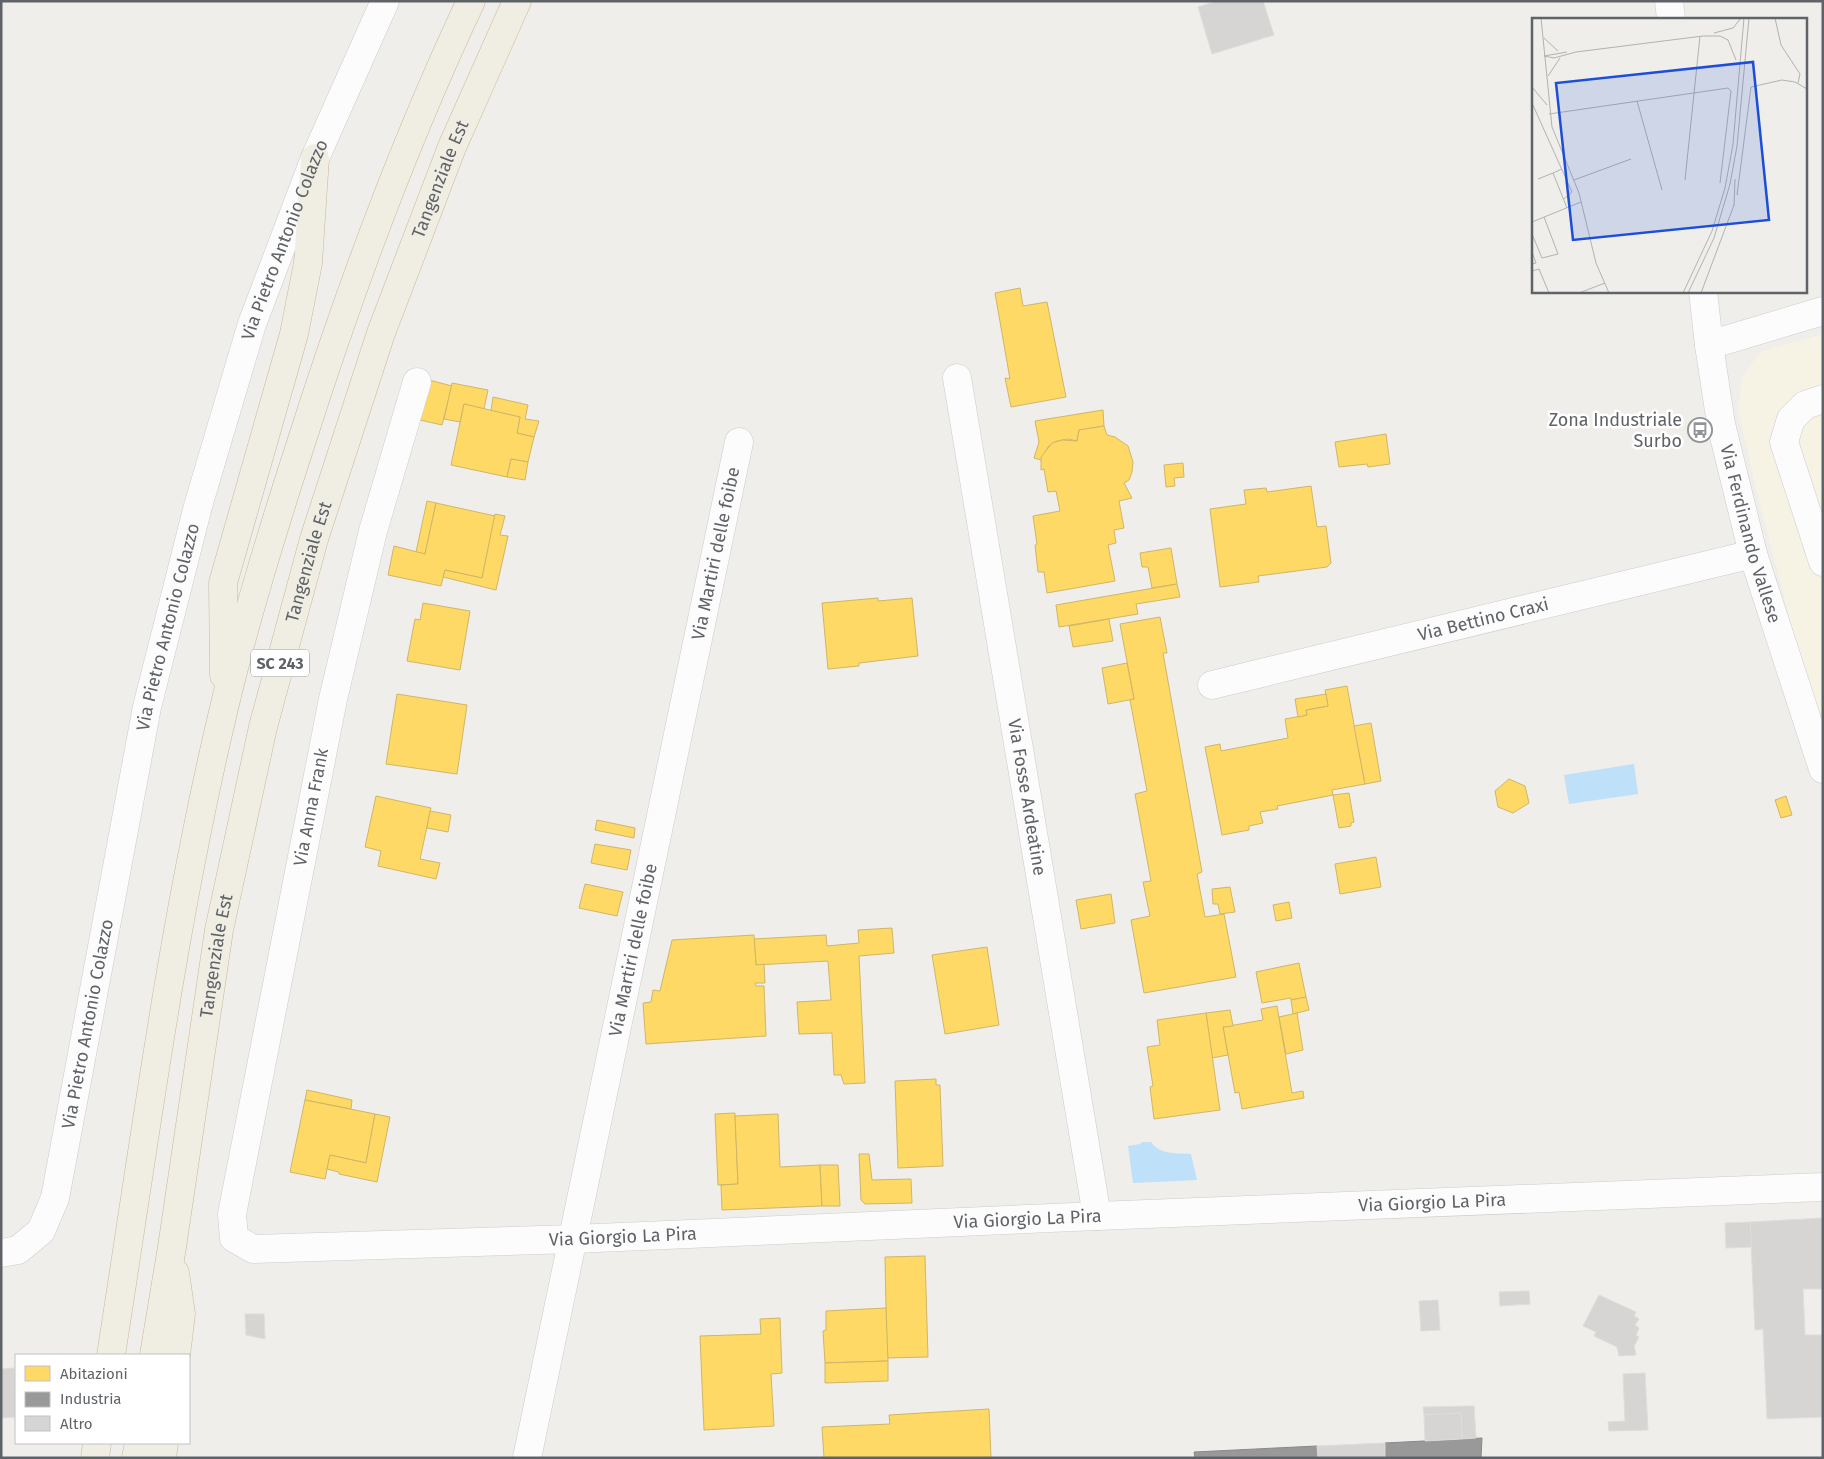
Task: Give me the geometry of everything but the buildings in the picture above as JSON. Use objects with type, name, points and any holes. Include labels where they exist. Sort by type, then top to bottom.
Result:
[{"type":"highway","name":"SC 243","points":[[111,1354],[182,906],[224,706],[274,526],[327,360],[370,238],[442,62],[471,1]]},
{"type":"highway","name":"Tangenziale Est","points":[[154,1354],[172,1248],[219,930],[262,727],[311,548],[380,333],[452,147],[516,1]]},
{"type":"highway","points":[[224,706],[223,583],[294,334],[308,263],[315,158]]},
{"type":"highway","points":[[172,1248],[181,1314],[176,1354]]},
{"type":"highway","points":[[95,1458],[97,1444]]},
{"type":"highway","points":[[136,1458],[139,1444]]},
{"type":"highway","points":[[162,1458],[164,1444]]},
{"type":"street","name":"Via Pietro Antonio Colazzo","points":[[1,1254],[18,1250],[41,1231],[55,1198],[149,697],[198,506],[252,324],[315,158],[385,1]]},
{"type":"street","points":[[1669,1],[1671,18]]},
{"type":"street","name":"Via Ferdinando Vallese","points":[[1703,292],[1721,424],[1753,554],[1823,769]]},
{"type":"street","points":[[1709,344],[1823,311]]},
{"type":"street","name":"Via Fosse Ardeatine","points":[[957,378],[1097,1216]]},
{"type":"street","name":"Via Anna Frank","points":[[234,1238],[232,1214],[333,699],[373,531],[416,382]]},
{"type":"street","points":[[1823,399],[1805,405],[1791,419],[1784,442],[1823,562]]},
{"type":"street","name":"Via Martiri delle foibe","points":[[527,1458],[739,442]]},
{"type":"street","name":"Via Bettino Craxi","points":[[1212,685],[1753,554]]},
{"type":"street","name":"Via Giorgio La Pira","points":[[234,1238],[253,1249],[574,1239],[1823,1187]]},
{"type":"shaded area","points":[[1823,334],[1823,725],[1792,627],[1759,501],[1738,409],[1742,379],[1760,352]]},
{"type":"water","points":[[1634,764],[1638,794],[1569,804],[1564,775]]},
{"type":"water","points":[[1142,1142],[1151,1142],[1154,1146],[1164,1151],[1191,1154],[1197,1180],[1133,1183],[1128,1146]]},
{"type":"place","name":"Zona Industriale Surbo","points":[[1700,430]]}]
